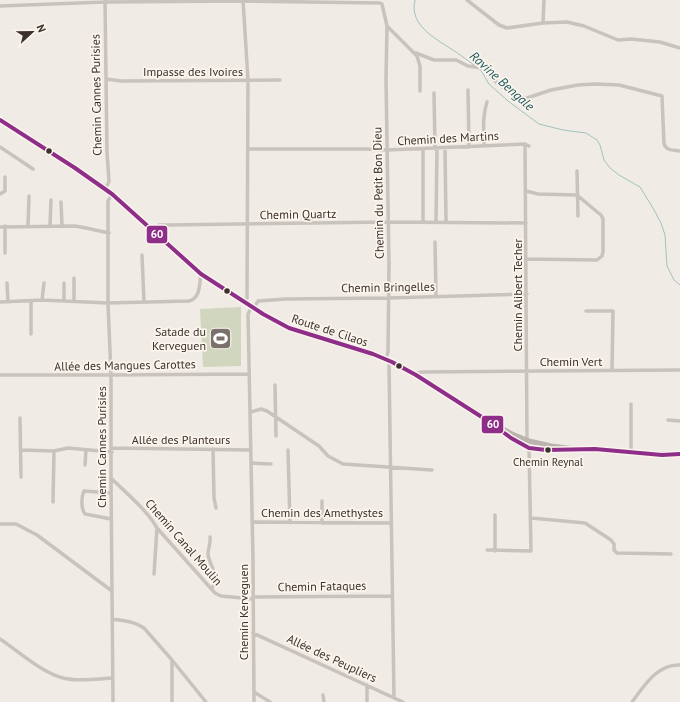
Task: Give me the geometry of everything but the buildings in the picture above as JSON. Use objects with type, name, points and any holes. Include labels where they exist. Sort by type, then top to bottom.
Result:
[{"type":"main road","name":"Route de Cilaos","points":[[0,120],[112,194],[201,274],[253,307],[289,328],[388,360],[416,375],[488,421],[510,438],[528,447],[662,455],[680,454]]},
{"type":"main road","name":"Route de Cilaos","points":[[488,421],[527,440],[556,448]]},
{"type":"street","points":[[467,0],[499,25],[507,28],[543,23],[567,22],[584,26],[618,40],[631,39],[660,42],[680,48]]},
{"type":"street","points":[[543,23],[544,0]]},
{"type":"street","points":[[0,6],[105,1],[243,1],[248,80],[248,224],[247,298],[245,302]]},
{"type":"street","name":"Chemin Cannes Purisies","points":[[105,1],[107,152],[109,182],[105,189]]},
{"type":"street","name":"Chemin du Petit Bon Dieu","points":[[243,1],[380,3],[384,7],[387,26],[388,360],[394,698]]},
{"type":"street","points":[[387,26],[416,53],[420,60],[420,91]]},
{"type":"street","points":[[416,53],[434,60],[456,60],[468,66],[482,68],[497,83],[521,100],[551,90],[578,85],[595,84],[619,85],[662,96],[664,144],[668,150],[680,151]]},
{"type":"street","name":"Impasse des Ivoires","points":[[106,79],[121,81],[280,80]]},
{"type":"street","points":[[468,90],[469,147]]},
{"type":"street","points":[[434,93],[436,222]]},
{"type":"street","points":[[484,146],[484,111],[487,102]]},
{"type":"street","name":"Chemin des Martins","points":[[248,149],[387,150],[525,144],[529,146]]},
{"type":"street","name":"Chemin Alibert Techer","points":[[525,144],[528,447]]},
{"type":"street","points":[[0,147],[34,169]]},
{"type":"street","points":[[445,148],[446,222]]},
{"type":"street","points":[[423,149],[423,222]]},
{"type":"street","points":[[577,171],[578,216]]},
{"type":"street","points":[[0,194],[5,191],[5,176]]},
{"type":"street","points":[[526,191],[543,195],[577,195],[596,210],[603,219],[602,256],[597,260],[527,259]]},
{"type":"street","name":"Chemin Cannes Purisies","points":[[112,194],[108,201],[108,303],[112,450],[110,478],[113,702]]},
{"type":"street","points":[[28,226],[29,196]]},
{"type":"street","points":[[50,226],[51,200]]},
{"type":"street","points":[[62,202],[62,226]]},
{"type":"street","name":"Chemin Quartz","points":[[150,229],[160,225],[388,222],[526,223]]},
{"type":"street","points":[[5,226],[5,253]]},
{"type":"street","points":[[0,227],[62,226],[86,228],[109,233]]},
{"type":"street","points":[[435,242],[436,296]]},
{"type":"street","points":[[142,256],[144,302]]},
{"type":"street","points":[[0,302],[42,300],[108,303],[189,301],[197,296],[201,274]]},
{"type":"street","points":[[74,278],[74,302]]},
{"type":"street","points":[[7,283],[8,302]]},
{"type":"street","points":[[42,300],[44,283]]},
{"type":"street","points":[[64,283],[64,300]]},
{"type":"street","name":"Chemin Bringelles","points":[[253,307],[258,301],[286,298],[388,298],[527,294]]},
{"type":"street","points":[[31,334],[32,301]]},
{"type":"street","name":"Chemin Kerveguen","points":[[253,307],[248,314],[251,412],[254,702]]},
{"type":"street","points":[[586,311],[612,311],[612,370]]},
{"type":"street","name":"Chemin Vert","points":[[416,375],[417,373],[422,372],[680,370]]},
{"type":"street","name":"Allée des Mangues Carottes","points":[[0,375],[249,374]]},
{"type":"street","points":[[275,385],[276,436]]},
{"type":"street","points":[[631,404],[631,452]]},
{"type":"street","points":[[251,412],[263,409],[319,446],[328,456],[343,464],[432,470]]},
{"type":"street","points":[[20,418],[20,476]]},
{"type":"street","points":[[668,420],[680,420]]},
{"type":"street","points":[[487,550],[531,551],[528,447]]},
{"type":"street","name":"Allée des Planteurs","points":[[21,450],[54,451],[68,448],[86,450],[251,450]]},
{"type":"street","points":[[213,449],[214,498],[216,508]]},
{"type":"street","points":[[85,465],[86,450]]},
{"type":"street","points":[[288,450],[290,523]]},
{"type":"street","points":[[53,502],[54,451]]},
{"type":"street","points":[[251,463],[271,464]]},
{"type":"street","name":"Chemin Canal Moulin","points":[[110,478],[136,503],[156,528],[216,593],[221,596],[253,598]]},
{"type":"street","points":[[111,493],[84,491],[82,494],[82,509],[85,514],[111,519]]},
{"type":"street","points":[[322,501],[322,523]]},
{"type":"street","points":[[495,515],[495,551]]},
{"type":"street","points":[[531,518],[585,523],[611,540],[614,544],[614,550],[617,553],[671,554]]},
{"type":"street","name":"Chemin des Amethystes","points":[[252,522],[391,523]]},
{"type":"street","points":[[0,524],[16,524],[37,535],[112,591]]},
{"type":"street","points":[[154,574],[156,528]]},
{"type":"street","points":[[210,537],[208,553],[214,570],[214,583],[212,589]]},
{"type":"street","name":"Chemin Fataques","points":[[253,598],[392,596]]},
{"type":"street","points":[[112,619],[132,622],[144,628],[206,702]]},
{"type":"street","name":"Allée des Peupliers","points":[[253,632],[403,702]]},
{"type":"street","points":[[0,638],[55,676],[74,680],[112,678]]},
{"type":"street","points":[[172,660],[172,702]]},
{"type":"street","points":[[632,702],[652,676],[670,666],[680,665]]},
{"type":"street","points":[[367,685],[368,702]]},
{"type":"street","points":[[254,692],[270,702]]},
{"type":"street","points":[[323,695],[324,702]]},
{"type":"green space","name":"Satade du Kerveguen","points":[[241,307],[241,366],[203,367],[200,309]]},
{"type":"waterway","name":"Ravine Bengale","points":[[415,0],[414,9],[420,25],[433,37],[474,65]]},
{"type":"waterway","name":"Ravine Bengale","points":[[480,69],[489,84],[508,101],[539,124],[563,130],[586,133],[597,140],[604,160],[610,168],[640,187],[653,208],[661,223],[665,235],[667,266],[674,280],[680,285]]},
{"type":"transit line","name":"60","points":[[0,120],[75,168],[112,194],[201,274],[263,314],[289,328],[373,354],[392,362],[416,375],[488,421],[511,438],[529,448],[546,450],[595,449],[662,455],[680,454]]},
{"type":"place","name":"Satade du Kerveguen","points":[[221,338]]},
{"type":"place","name":"Chemin Reynal","points":[[548,450]]}]
